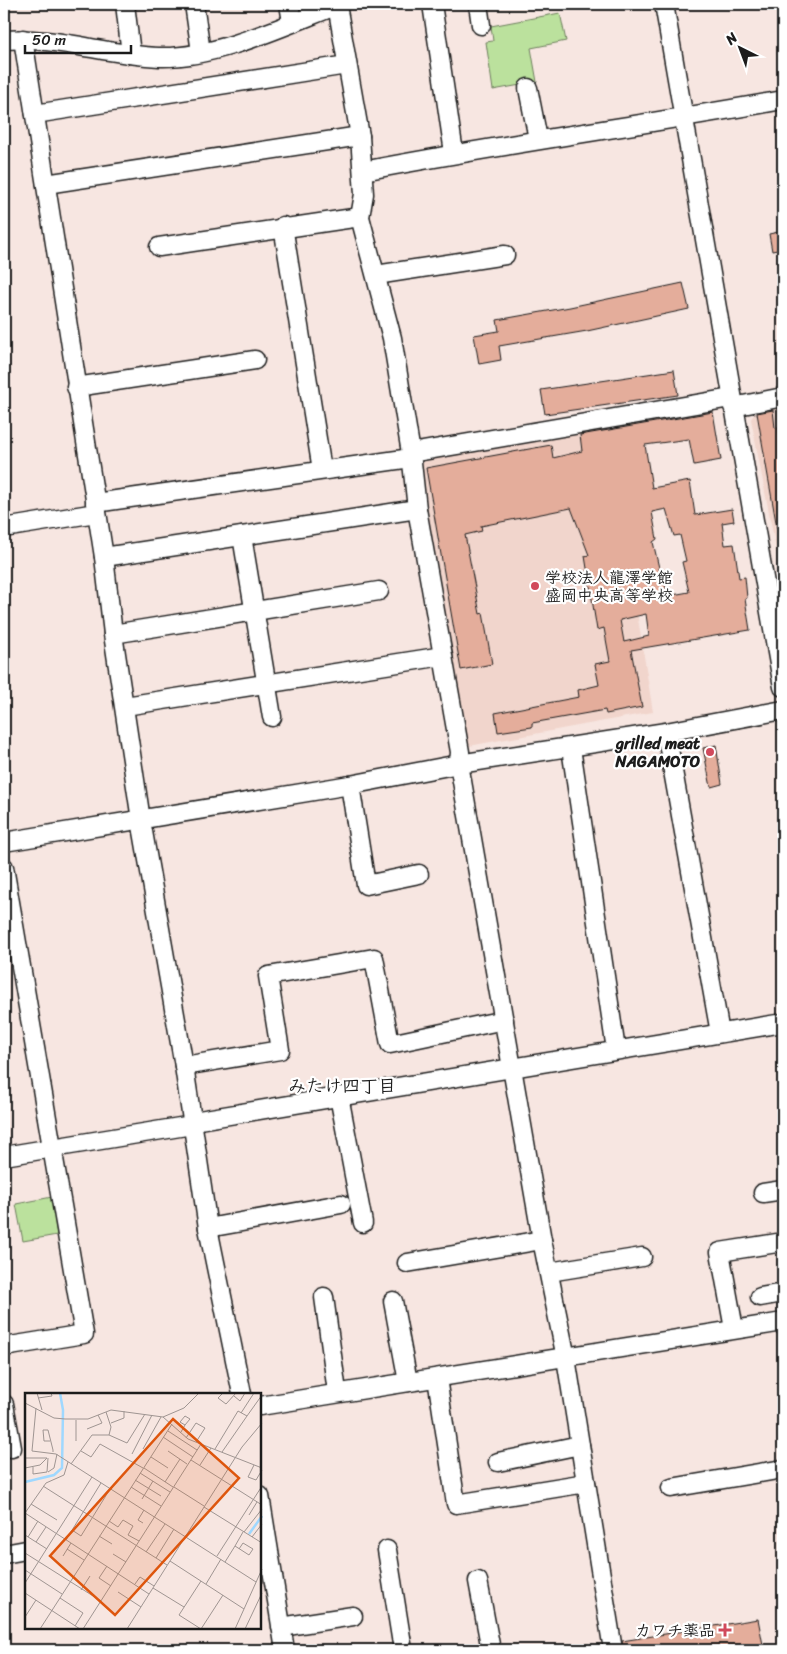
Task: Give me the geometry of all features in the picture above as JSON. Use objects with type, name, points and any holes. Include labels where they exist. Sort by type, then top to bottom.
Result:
[{"type":"street","points":[[125,4],[131,54]]},
{"type":"street","points":[[194,4],[201,52]]},
{"type":"street","points":[[289,4],[292,22]]},
{"type":"street","points":[[4,40],[23,39],[160,57],[201,52],[292,22],[338,4],[360,136],[364,194],[360,217],[392,338],[411,455],[417,509],[460,752],[459,764],[542,1240],[566,1358],[586,1483],[608,1649]]},
{"type":"street","points":[[432,4],[454,153]]},
{"type":"street","points":[[478,4],[481,25]]},
{"type":"street","points":[[664,4],[783,687]]},
{"type":"street","points":[[23,39],[104,557],[113,634],[141,820],[184,1066],[208,1228],[242,1393]]},
{"type":"street","points":[[35,114],[347,65]]},
{"type":"street","points":[[528,88],[538,139]]},
{"type":"street","points":[[363,171],[454,153],[783,100]]},
{"type":"street","points":[[46,184],[360,136]]},
{"type":"street","points":[[159,246],[283,226],[360,217]]},
{"type":"street","points":[[283,226],[322,470]]},
{"type":"street","points":[[376,275],[505,255]]},
{"type":"street","points":[[76,387],[256,360]]},
{"type":"street","points":[[4,528],[96,508],[411,455],[732,403],[783,397]]},
{"type":"street","points":[[104,557],[417,509]]},
{"type":"street","points":[[242,536],[272,717]]},
{"type":"street","points":[[113,634],[379,591]]},
{"type":"street","points":[[125,706],[443,656]]},
{"type":"street","points":[[4,842],[350,785],[459,764],[666,732],[783,710]]},
{"type":"street","points":[[666,732],[720,1033]]},
{"type":"street","points":[[571,748],[616,1050]]},
{"type":"street","points":[[350,785],[366,885],[418,874]]},
{"type":"street","points":[[4,867],[84,1334],[4,1347]]},
{"type":"street","points":[[184,1066],[280,1050],[268,976],[374,958],[390,1044],[504,1020]]},
{"type":"street","points":[[4,1156],[186,1126],[193,1121],[783,1022]]},
{"type":"street","points":[[339,1096],[363,1223]]},
{"type":"street","points":[[763,1193],[783,1190]]},
{"type":"street","points":[[208,1228],[342,1204]]},
{"type":"street","points":[[407,1264],[542,1240]]},
{"type":"street","points":[[734,1329],[720,1252],[783,1242]]},
{"type":"street","points":[[548,1272],[642,1258]]},
{"type":"street","points":[[760,1297],[783,1293]]},
{"type":"street","points":[[324,1297],[337,1392]]},
{"type":"street","points":[[393,1301],[408,1382]]},
{"type":"street","points":[[261,1406],[337,1392],[566,1358],[783,1322]]},
{"type":"street","points":[[437,1378],[456,1504],[586,1483]]},
{"type":"street","points":[[4,1404],[14,1448]]},
{"type":"street","points":[[498,1462],[580,1445]]},
{"type":"street","points":[[671,1488],[783,1469]]},
{"type":"street","points":[[261,1502],[285,1650]]},
{"type":"street","points":[[4,1554],[25,1550]]},
{"type":"street","points":[[387,1550],[403,1650]]},
{"type":"street","points":[[478,1580],[491,1650]]},
{"type":"street","points":[[281,1627],[352,1616]]},
{"type":"shaded area","points":[[783,405],[783,586],[751,419],[758,409]]},
{"type":"shaded area","name":"学校法人龍澤学館 盛岡中央高等学校","points":[[607,426],[653,712],[469,746],[461,705],[458,705],[416,467],[424,455]]},
{"type":"green space","points":[[560,13],[566,41],[531,48],[537,82],[493,90],[486,42],[493,41],[491,26]]},
{"type":"green space","points":[[52,1197],[57,1235],[23,1241],[16,1204]]},
{"type":"building","points":[[783,231],[783,249],[772,251],[769,234]]},
{"type":"building","points":[[683,283],[689,309],[587,331],[499,346],[501,360],[479,364],[474,335],[499,331],[497,320]]},
{"type":"building","points":[[674,370],[678,395],[545,414],[541,390]]},
{"type":"building","points":[[773,410],[775,428],[778,427],[781,444],[783,444],[783,527],[777,528],[757,413]]},
{"type":"building","points":[[713,412],[721,460],[694,465],[689,439],[645,445],[652,488],[690,481],[695,515],[732,509],[734,521],[722,523],[725,545],[734,544],[739,578],[745,577],[747,598],[745,599],[750,630],[631,650],[642,707],[606,714],[605,710],[532,723],[532,727],[498,732],[495,713],[579,697],[578,690],[599,685],[595,664],[610,661],[604,628],[597,630],[585,556],[589,555],[571,508],[481,526],[482,531],[465,535],[480,614],[483,613],[492,664],[461,670],[426,468],[551,445],[553,458],[582,451],[580,435]],"holes":[[[666,509],[674,536],[680,535],[686,561],[682,562],[689,592],[667,596],[665,581],[662,581],[653,542],[657,539],[652,512]],[[646,614],[649,636],[624,642],[620,620]]]},
{"type":"building","points":[[716,745],[722,784],[711,787],[703,748]]},
{"type":"building","name":"カワチ薬品","points":[[758,1619],[764,1650],[623,1650],[622,1641]]},
{"type":"place","name":"学校法人龍澤学館 盛岡中央高等学校","points":[[535,586]]},
{"type":"place","name":"grilled meat NAGAMOTO","points":[[710,752]]},
{"type":"place","name":"カワチ薬品","points":[[725,1630]]},
{"type":"district","name":"みたけ四丁目","points":[[342,1086]]}]
